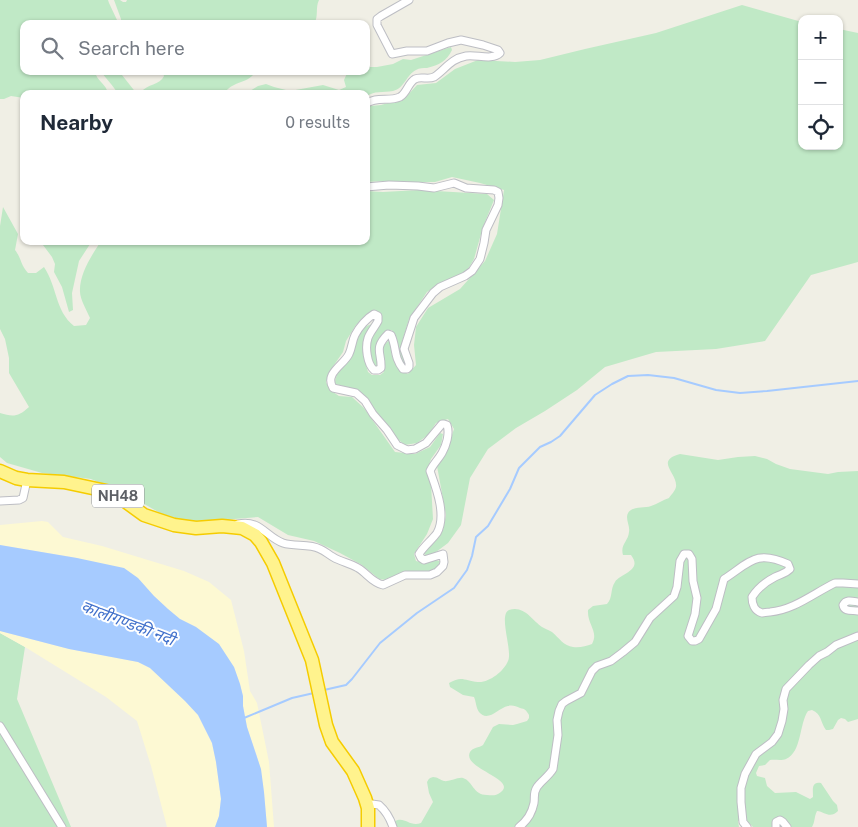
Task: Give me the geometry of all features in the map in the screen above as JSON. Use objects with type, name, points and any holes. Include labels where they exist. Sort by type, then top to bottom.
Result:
[{"type":"highway","name":"NH48","points":[[0,472],[27,480],[64,482],[111,492],[144,515],[174,525],[196,528],[222,526],[242,528],[255,535],[273,563],[312,660],[324,719],[330,738],[353,771],[365,798],[368,808],[368,827]]},
{"type":"street","points":[[370,102],[398,97],[404,94],[416,78],[430,78],[459,58],[470,55],[496,56],[500,53],[498,50],[483,44],[461,40],[427,51],[407,51],[392,54],[377,26],[377,19],[409,0]]},
{"type":"street","points":[[232,528],[238,524],[251,524],[262,528],[282,542],[323,550],[333,557],[359,568],[375,582],[383,585],[405,574],[434,574],[442,566],[443,554],[424,560],[420,558],[419,554],[436,534],[441,518],[440,505],[430,471],[445,445],[448,434],[447,425],[442,424],[429,441],[419,448],[407,450],[397,445],[365,401],[356,393],[333,388],[331,384],[332,377],[335,369],[346,360],[350,353],[355,334],[369,317],[374,314],[378,316],[378,321],[371,331],[367,346],[371,367],[374,370],[381,368],[380,344],[388,334],[392,335],[395,356],[399,364],[403,369],[407,369],[409,362],[404,349],[414,318],[432,293],[440,287],[465,276],[472,271],[480,260],[486,230],[498,205],[498,192],[466,188],[454,183],[434,188],[389,185],[370,187]]},
{"type":"street","points":[[0,501],[23,498],[27,480]]},
{"type":"street","points":[[519,827],[530,818],[534,793],[553,769],[558,735],[557,720],[562,704],[581,693],[597,666],[610,661],[635,642],[650,618],[674,596],[678,587],[680,561],[684,554],[689,554],[692,559],[692,575],[697,598],[695,614],[688,636],[692,641],[699,639],[716,609],[724,579],[750,560],[768,557],[778,559],[788,564],[790,569],[786,573],[772,578],[756,590],[752,597],[754,606],[762,613],[774,612],[789,607],[835,583],[858,584]]},
{"type":"street","points":[[858,602],[848,601],[842,605],[846,610],[858,611]]},
{"type":"street","points":[[747,827],[743,822],[741,802],[743,781],[756,754],[772,742],[778,734],[784,709],[783,700],[786,689],[818,656],[836,645],[858,636]]},
{"type":"street","points":[[0,726],[62,827]]},
{"type":"street","points":[[368,808],[372,804],[380,804],[386,811],[393,827]]},
{"type":"street","points":[[776,827],[776,822],[780,820],[787,827]]},
{"type":"green space","points":[[0,0],[108,0],[117,20],[20,20],[20,75],[96,75],[107,90],[20,90],[20,97],[11,96],[0,99]]},
{"type":"green space","points":[[114,0],[126,2],[127,0],[319,0],[315,20],[121,19]]},
{"type":"green space","points":[[742,5],[798,21],[798,150],[843,150],[843,30],[858,33],[858,262],[811,275],[765,341],[716,349],[656,352],[605,367],[577,390],[516,428],[488,449],[470,478],[461,525],[448,543],[427,556],[423,553],[443,530],[446,515],[437,466],[445,456],[454,429],[448,419],[436,423],[428,435],[417,443],[405,445],[396,438],[364,395],[355,389],[335,384],[335,380],[344,358],[356,337],[364,328],[372,324],[366,335],[364,347],[368,372],[372,375],[380,375],[384,372],[383,350],[386,343],[390,340],[392,357],[400,369],[408,374],[416,365],[414,345],[416,327],[428,308],[460,289],[485,261],[497,234],[504,190],[452,177],[435,182],[370,182],[370,106],[405,98],[417,85],[436,83],[455,69],[478,60],[515,62],[540,60],[656,33]]},
{"type":"green space","points":[[451,47],[452,50],[448,57],[439,64],[420,68],[413,72],[400,87],[393,91],[370,95],[370,90],[339,90],[346,87],[344,80],[346,75],[370,75],[370,67],[393,64],[403,59],[411,60]]},
{"type":"green space","points":[[122,75],[134,90],[115,90],[104,76]]},
{"type":"green space","points":[[253,75],[227,90],[143,90],[157,83],[164,76]]},
{"type":"green space","points":[[266,84],[286,90],[252,90]]},
{"type":"green space","points":[[323,85],[339,90],[296,90]]},
{"type":"green space","points":[[419,190],[487,194],[494,200],[483,227],[474,259],[467,271],[439,284],[427,292],[409,319],[402,342],[402,351],[407,364],[403,365],[392,330],[386,330],[378,343],[378,367],[375,368],[370,354],[370,342],[380,317],[367,316],[356,325],[346,341],[343,352],[332,368],[326,382],[330,390],[339,396],[352,397],[364,408],[395,452],[415,454],[430,447],[440,433],[443,434],[441,445],[431,459],[427,471],[431,484],[433,519],[427,534],[414,554],[416,561],[425,563],[434,560],[440,561],[437,568],[430,572],[386,580],[379,579],[362,565],[340,553],[314,541],[288,535],[258,517],[214,522],[191,522],[167,517],[132,497],[91,479],[42,473],[7,463],[0,457],[0,413],[15,415],[22,413],[29,407],[9,373],[9,358],[5,339],[0,329],[0,226],[3,207],[18,234],[15,250],[24,267],[28,273],[36,273],[44,267],[52,282],[63,313],[74,326],[86,325],[90,318],[81,298],[80,285],[87,265],[98,245],[370,245],[370,191]]},
{"type":"green space","points":[[43,245],[89,245],[79,261],[72,293],[73,310],[69,312],[62,287],[54,272],[55,264]]},
{"type":"green space","points":[[680,454],[718,460],[755,456],[790,469],[828,474],[858,471],[858,719],[848,722],[841,718],[833,729],[826,730],[818,714],[812,710],[808,711],[798,744],[791,755],[784,760],[770,760],[765,765],[759,766],[756,773],[757,776],[765,778],[767,786],[775,793],[796,792],[810,799],[813,797],[814,785],[821,783],[837,805],[838,811],[830,815],[817,811],[812,827],[753,827],[746,820],[742,819],[738,821],[739,827],[395,827],[395,821],[398,820],[404,820],[413,824],[421,823],[433,802],[427,782],[432,777],[443,781],[463,778],[482,794],[496,795],[504,789],[503,784],[498,779],[474,764],[470,758],[470,752],[483,745],[493,727],[499,724],[513,725],[527,721],[529,715],[524,709],[511,706],[504,707],[486,716],[482,715],[478,710],[474,697],[463,695],[450,687],[449,683],[460,679],[478,682],[487,681],[503,669],[509,656],[505,619],[506,613],[509,610],[523,611],[570,646],[581,647],[592,644],[594,631],[589,620],[588,610],[593,606],[607,604],[615,582],[630,571],[634,565],[631,555],[623,555],[622,551],[629,532],[628,513],[633,509],[651,506],[669,498],[676,487],[676,482],[669,468],[669,460]]},
{"type":"green space","points":[[0,633],[25,647],[17,699],[71,827],[0,827]]},
{"type":"sand","points":[[48,522],[63,537],[102,546],[184,571],[209,582],[231,600],[244,651],[250,691],[257,703],[269,762],[274,827],[267,827],[264,792],[257,756],[247,727],[243,696],[234,667],[196,627],[180,619],[154,596],[77,558],[0,545],[0,525]]},
{"type":"sand","points":[[0,631],[69,649],[138,662],[150,668],[198,715],[212,743],[221,799],[219,816],[215,827],[167,827],[137,721],[106,697],[0,633]]},
{"type":"water","name":"कालीगण्डकी नदी","points":[[0,545],[124,568],[138,578],[154,596],[180,619],[196,627],[219,644],[234,667],[240,684],[247,727],[261,769],[267,827],[215,827],[219,816],[221,799],[212,743],[198,715],[150,668],[138,662],[69,649],[0,631]]},
{"type":"waterway","points":[[324,690],[346,685],[380,643],[417,613],[454,588],[467,570],[476,537],[488,526],[510,489],[519,468],[540,447],[560,436],[595,395],[612,384],[628,376],[648,375],[674,378],[716,390],[740,393],[858,381]]},
{"type":"waterway","points":[[244,718],[292,698],[314,693]]}]
